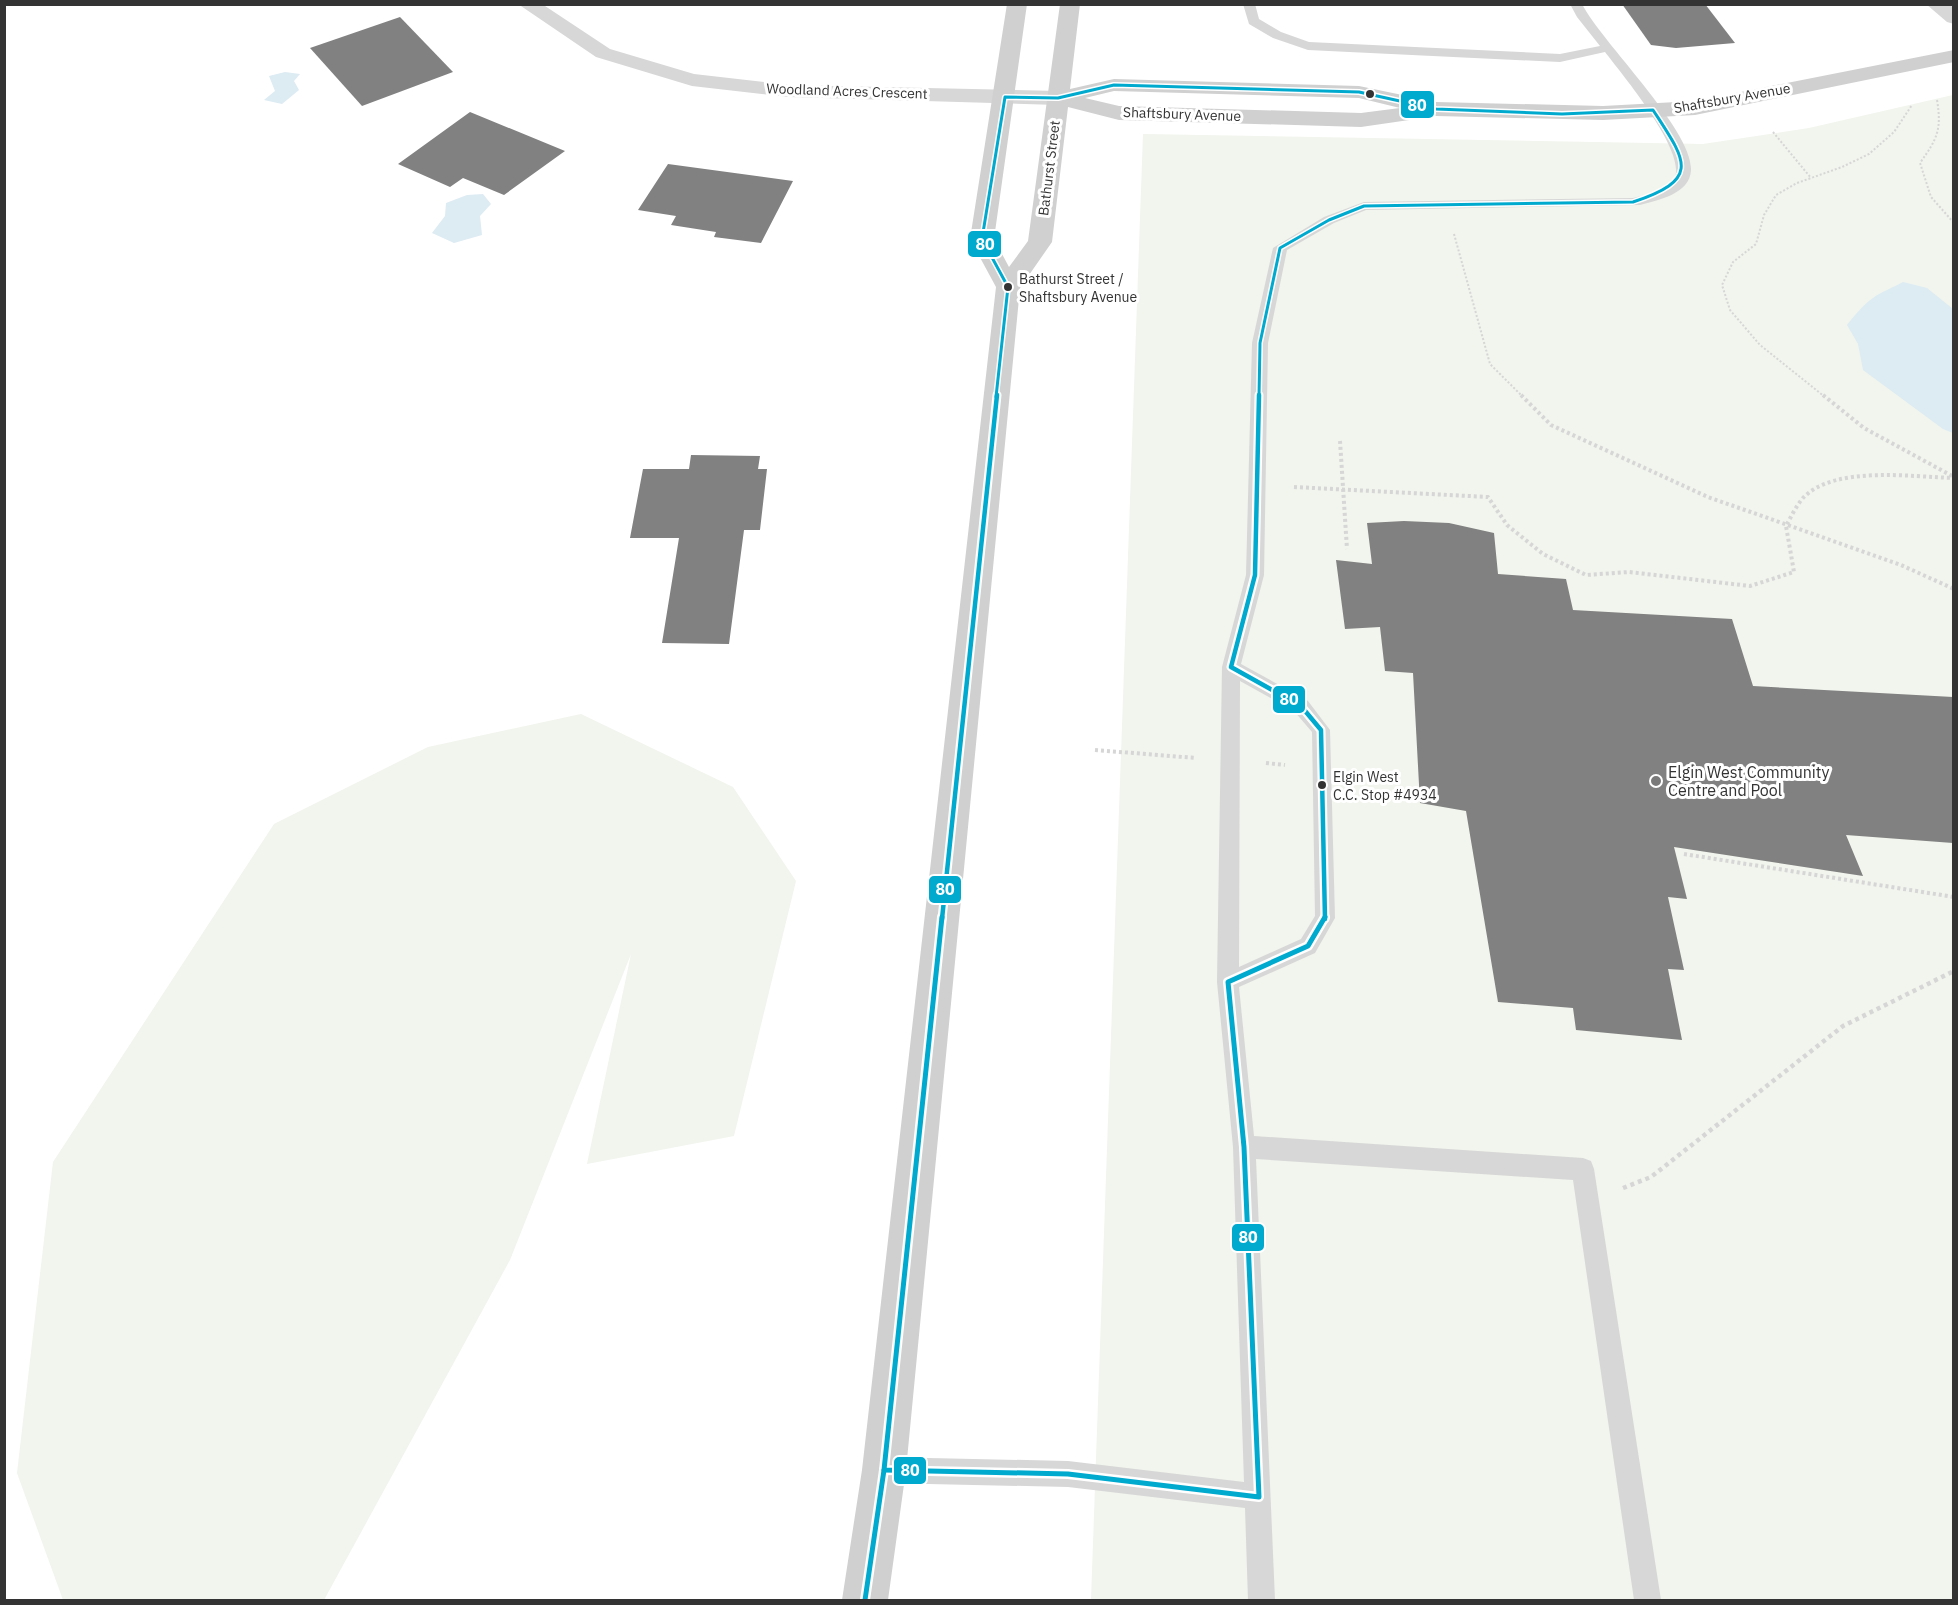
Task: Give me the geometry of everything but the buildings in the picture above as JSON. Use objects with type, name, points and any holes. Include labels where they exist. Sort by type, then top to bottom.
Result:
[{"type":"main road","points":[[1008,287],[982,239],[1005,97],[1017,4]]},
{"type":"main road","name":"Bathurst Street","points":[[865,1600],[884,1470],[1008,287],[1040,242],[1070,4]]},
{"type":"main road","name":"Shaftsbury Avenue","points":[[1058,98],[1119,112],[1349,120],[1436,109],[1562,114],[1653,110],[1695,108],[1953,56]]},
{"type":"street","name":"Woodland Acres Crescent","points":[[528,4],[603,53],[692,80],[789,91],[1058,98]]},
{"type":"street","points":[[1936,4],[1953,18]]},
{"type":"lane","points":[[1249,4],[1253,21],[1278,35],[1308,46],[1560,58],[1608,48]]},
{"type":"lane","points":[[1262,1600],[1244,1147],[1228,982],[1231,667],[1255,575],[1260,343],[1280,248],[1329,220],[1364,206],[1633,202],[1656,197],[1680,182],[1685,172],[1681,155],[1633,78],[1581,14],[1576,4]]},
{"type":"lane","points":[[1228,982],[1308,946],[1325,918],[1321,730],[1301,706],[1231,667]]},
{"type":"lane","points":[[1244,1147],[1583,1169],[1648,1600]]},
{"type":"lane","points":[[884,1470],[1068,1474],[1259,1497]]},
{"type":"path","points":[[1937,100],[1941,121],[1940,135],[1920,163],[1924,186],[1937,208],[1953,223]]},
{"type":"path","points":[[1912,105],[1906,118],[1893,133],[1852,164],[1779,191],[1761,219],[1756,244],[1733,262],[1722,285],[1730,310],[1760,345],[1864,428],[1953,478]]},
{"type":"path","points":[[1773,132],[1811,178]]},
{"type":"path","points":[[1446,204],[1490,364],[1551,425],[1708,497],[1901,565],[1953,589]]},
{"type":"path","points":[[1340,441],[1347,549]]},
{"type":"path","points":[[1294,487],[1488,498],[1507,525],[1543,554],[1586,575],[1629,572],[1750,585],[1794,572],[1786,526],[1803,498],[1832,480],[1879,476],[1953,478]]},
{"type":"path","points":[[1684,854],[1953,897]]},
{"type":"path","points":[[1588,1202],[1652,1177],[1843,1026],[1953,971]]},
{"type":"shaded area","points":[[285,72],[300,74],[294,81],[299,90],[282,104],[264,100],[275,91],[269,76]]},
{"type":"shaded area","points":[[1953,95],[1953,1600],[1091,1600],[1143,134],[1703,144],[1809,128]]},
{"type":"shaded area","points":[[483,194],[491,204],[480,216],[482,235],[454,243],[432,233],[445,216],[446,203],[467,195]]},
{"type":"shaded area","points":[[1903,282],[1927,288],[1953,309],[1953,433],[1943,429],[1863,370],[1858,344],[1847,325],[1869,301]]},
{"type":"shaded area","points":[[581,714],[733,787],[796,881],[734,1136],[587,1164],[631,954],[510,1260],[324,1600],[63,1600],[17,1473],[53,1162],[274,824],[428,747]]},
{"type":"transit line","name":"80","points":[[1114,85],[1359,92],[1436,109],[1562,114],[1653,110],[1674,143],[1683,168],[1680,178],[1672,186],[1633,202],[1364,206],[1329,220],[1280,248],[1260,343],[1255,575],[1231,667],[1301,706],[1321,730],[1325,918],[1308,946],[1228,982],[1244,1147],[1259,1497],[1068,1474],[884,1470],[1008,287],[982,239],[1005,97],[1058,98],[1114,85]]},
{"type":"transit line","name":"80","points":[[865,1600],[884,1470]]},
{"type":"place","name":"Bathurst Street / Shaftsbury Avenue","points":[[1008,287]]},
{"type":"place","name":"Elgin West Community Centre and Pool","points":[[1656,781]]},
{"type":"place","name":"Elgin West C.C. Stop #4934","points":[[1322,785]]}]
